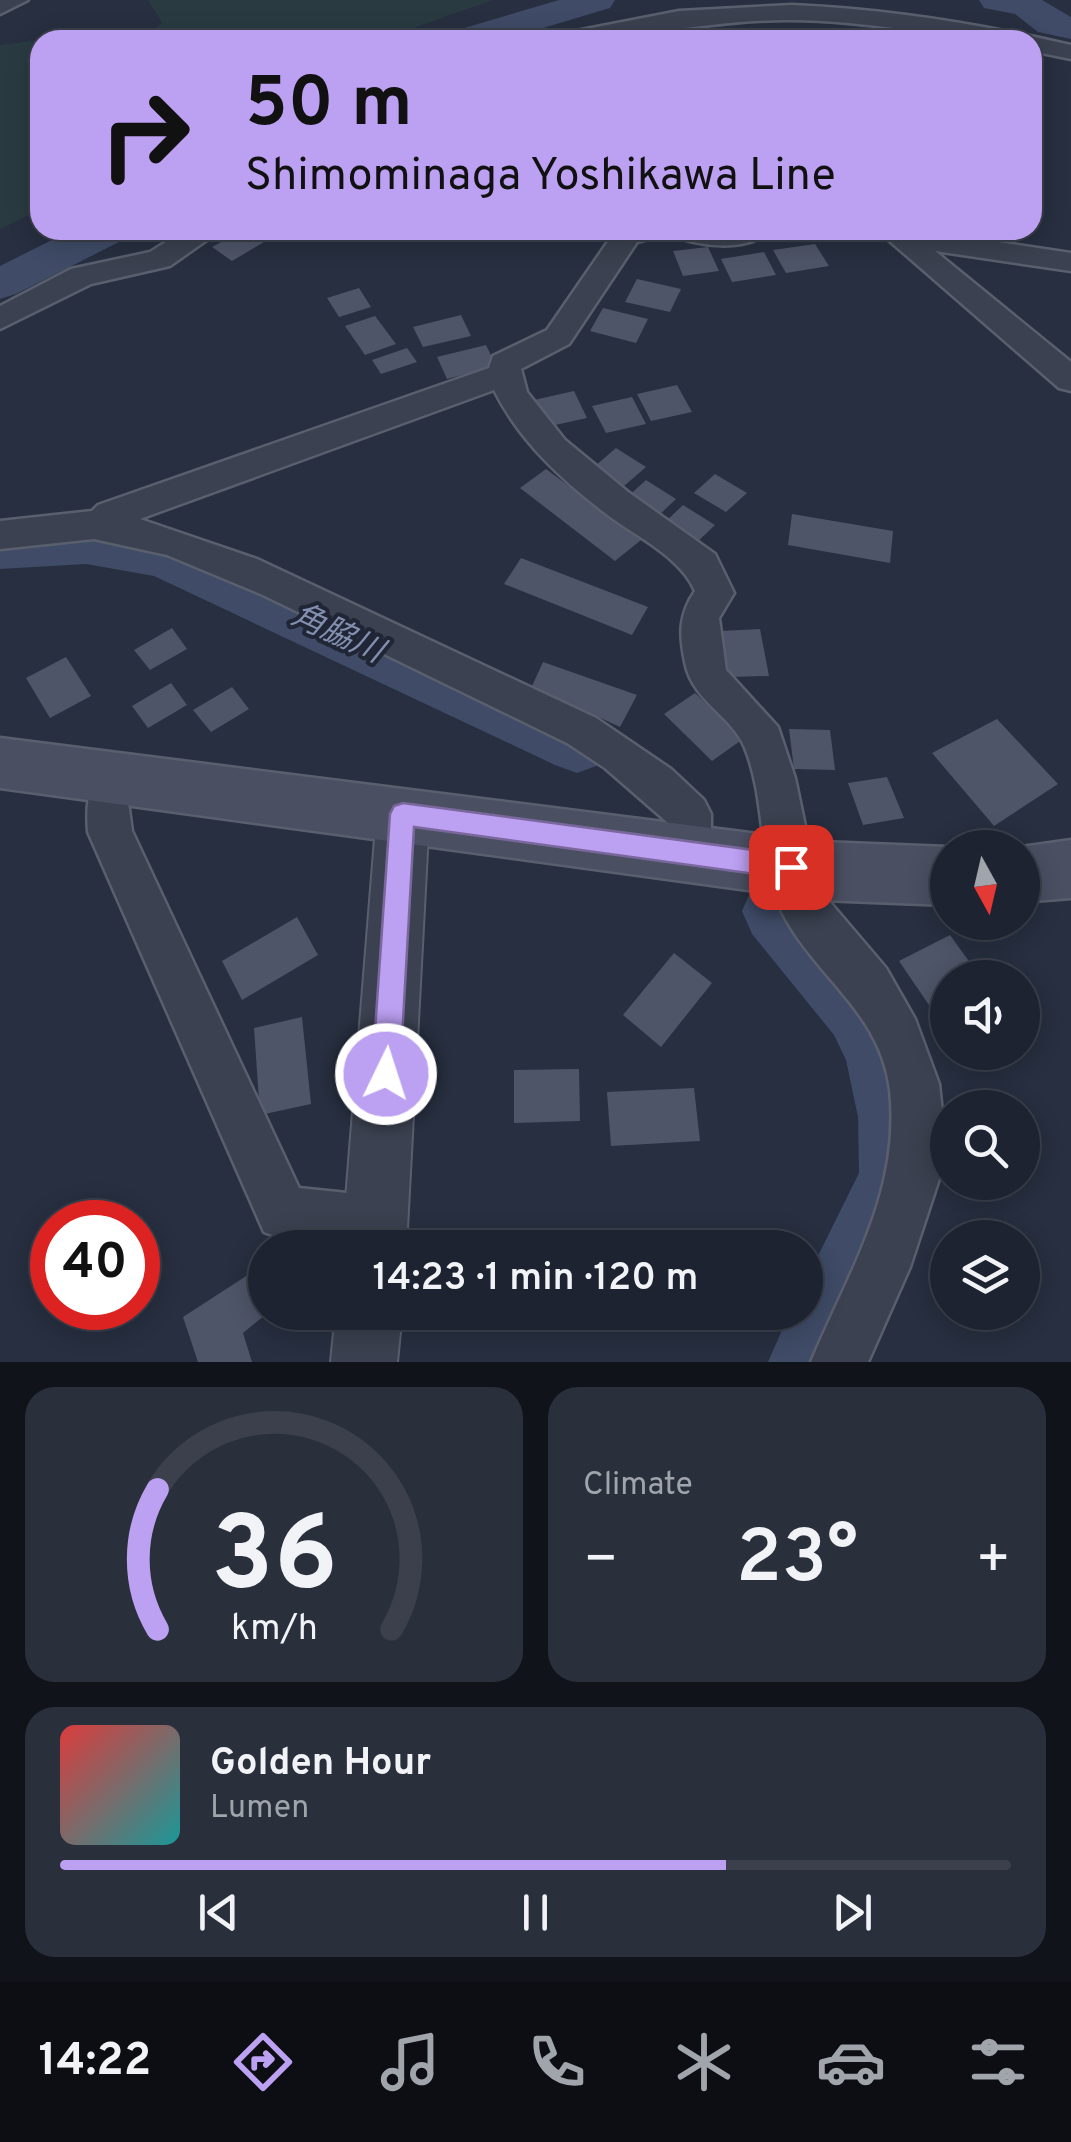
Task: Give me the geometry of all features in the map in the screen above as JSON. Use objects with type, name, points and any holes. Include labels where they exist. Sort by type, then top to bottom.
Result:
[{"type":"main road","points":[[0,763],[791,867],[930,875]]},
{"type":"main road","points":[[1040,872],[1071,870]]},
{"type":"street","points":[[0,7],[16,0]]},
{"type":"street","points":[[613,30],[705,13],[812,10],[967,30]]},
{"type":"street","points":[[646,23],[654,30]]},
{"type":"street","points":[[1042,45],[1071,52]]},
{"type":"street","points":[[0,319],[82,276],[159,259],[190,240]]},
{"type":"street","points":[[623,240],[558,337],[504,364],[505,374],[511,392],[548,447],[702,564],[715,593],[699,616],[708,676],[763,737],[798,896],[869,986],[900,1042],[915,1089],[921,1128],[902,1227],[839,1362]]},
{"type":"street","points":[[904,240],[1071,380]]},
{"type":"street","points":[[925,240],[1071,262]]},
{"type":"street","points":[[101,525],[111,516],[505,374]]},
{"type":"street","points":[[0,535],[101,525],[180,544],[592,736],[670,793],[689,814],[689,853]]},
{"type":"street","points":[[114,780],[108,802],[110,832],[283,1213],[354,1230]]},
{"type":"street","points":[[375,1230],[403,814]]},
{"type":"street","points":[[364,1362],[367,1330]]},
{"type":"shaded area","points":[[148,0],[493,0],[408,30],[152,30],[162,23]]},
{"type":"shaded area","points":[[30,41],[30,215],[0,229],[0,45]]},
{"type":"building","points":[[225,240],[267,240],[232,261],[212,247]]},
{"type":"building","points":[[815,244],[829,266],[786,273],[773,250]]},
{"type":"building","points":[[708,247],[719,271],[683,276],[673,251]]},
{"type":"building","points":[[764,252],[776,275],[732,282],[721,259]]},
{"type":"building","points":[[637,279],[681,289],[670,312],[625,302]]},
{"type":"building","points":[[359,288],[371,307],[339,317],[327,298]]},
{"type":"building","points":[[603,308],[648,319],[636,343],[590,331]]},
{"type":"building","points":[[461,315],[471,336],[423,347],[413,327]]},
{"type":"building","points":[[375,316],[396,344],[365,355],[345,326]]},
{"type":"building","points":[[486,345],[496,366],[447,379],[437,357]]},
{"type":"building","points":[[407,348],[417,362],[381,374],[372,360]]},
{"type":"building","points":[[677,385],[692,412],[651,421],[637,394]]},
{"type":"building","points":[[574,391],[587,418],[546,427],[534,400]]},
{"type":"building","points":[[632,397],[646,424],[606,433],[592,406]]},
{"type":"building","points":[[616,448],[646,467],[624,486],[594,467]]},
{"type":"building","points":[[546,469],[641,540],[615,561],[520,488]]},
{"type":"building","points":[[715,474],[747,493],[726,512],[694,493]]},
{"type":"building","points":[[646,480],[676,499],[655,519],[624,500]]},
{"type":"building","points":[[683,505],[715,525],[694,545],[662,525]]},
{"type":"building","points":[[792,514],[893,531],[890,563],[788,545]]},
{"type":"building","points":[[521,558],[648,607],[632,635],[504,584]]},
{"type":"building","points":[[172,628],[187,649],[150,670],[134,650]]},
{"type":"building","points":[[760,629],[769,676],[728,677],[720,631]]},
{"type":"building","points":[[66,657],[91,696],[50,718],[26,678]]},
{"type":"building","points":[[543,662],[637,695],[620,727],[532,686]]},
{"type":"building","points":[[171,683],[187,705],[148,728],[132,706]]},
{"type":"building","points":[[232,687],[249,709],[211,732],[193,710]]},
{"type":"building","points":[[695,693],[743,739],[712,761],[664,714]]},
{"type":"building","points":[[997,719],[1058,784],[994,826],[932,753]]},
{"type":"building","points":[[789,729],[830,730],[835,770],[794,769]]},
{"type":"building","points":[[887,777],[904,818],[863,825],[848,783]]},
{"type":"building","points":[[297,917],[318,955],[242,1000],[222,961]]},
{"type":"building","points":[[940,940],[954,940],[968,960],[930,960],[930,1007],[899,961]]},
{"type":"building","points":[[674,953],[712,983],[661,1047],[623,1015]]},
{"type":"building","points":[[302,1017],[311,1104],[260,1115],[254,1028]]},
{"type":"building","points":[[579,1069],[580,1121],[514,1123],[514,1070]]},
{"type":"building","points":[[694,1088],[700,1141],[611,1146],[607,1092]]},
{"type":"building","points":[[248,1275],[248,1329],[243,1333],[252,1362],[198,1362],[183,1317]]},
{"type":"waterway","points":[[497,30],[597,0]]},
{"type":"waterway","points":[[997,0],[1027,6],[1051,24],[1071,28]]},
{"type":"waterway","points":[[0,284],[87,240]]},
{"type":"waterway","name":"角脇川","points":[[0,548],[86,543],[170,559],[577,746]]},
{"type":"waterway","name":"角脇川","points":[[776,911],[859,1010],[881,1052],[896,1117],[898,1177],[810,1362]]},
{"type":"route","points":[[386,1074],[403,814],[791,867]]}]
